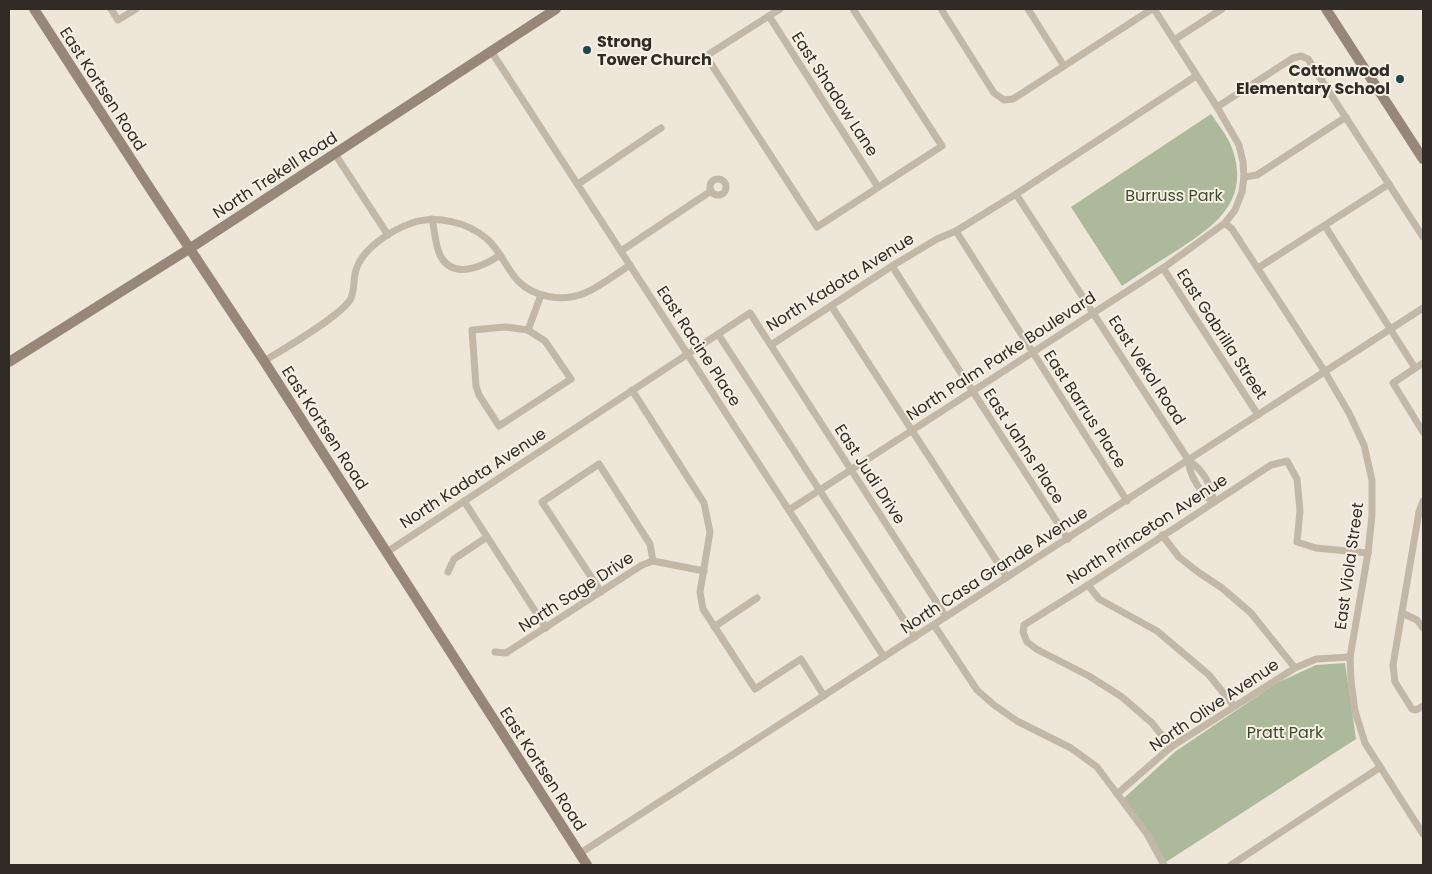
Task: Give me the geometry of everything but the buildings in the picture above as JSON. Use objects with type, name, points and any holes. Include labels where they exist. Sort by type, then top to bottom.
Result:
[{"type":"street","name":"East Kortsen Road","points":[[34,9],[387,552],[587,865]]},
{"type":"street","points":[[111,9],[118,20],[136,9]]},
{"type":"street","name":"North Trekell Road","points":[[9,362],[189,249],[556,9]]},
{"type":"street","points":[[780,9],[706,56],[817,227],[942,146],[853,9]]},
{"type":"street","points":[[941,9],[994,93],[1004,100],[1013,99],[1153,9],[1217,107],[1239,145],[1244,177],[1242,192],[1225,224]]},
{"type":"street","points":[[1028,9],[1064,66]]},
{"type":"street","points":[[1174,40],[1222,9]]},
{"type":"street","points":[[1326,9],[1423,159]]},
{"type":"street","name":"East Shadow Lane","points":[[769,16],[878,188]]},
{"type":"street","name":"East Racine Place","points":[[491,51],[884,656]]},
{"type":"street","points":[[1217,107],[1293,58],[1302,56],[1308,59],[1423,237]]},
{"type":"street","name":"North Kadota Avenue","points":[[387,552],[750,313],[771,345],[937,238],[956,231],[1016,194],[1196,76]]},
{"type":"street","points":[[1244,177],[1257,175],[1346,117]]},
{"type":"street","points":[[578,184],[661,128]]},
{"type":"street","points":[[335,154],[388,236]]},
{"type":"street","points":[[1258,268],[1389,184]]},
{"type":"street","points":[[621,250],[711,191]]},
{"type":"street","name":"East Vekol Road","points":[[1016,194],[1189,461],[1188,468],[1207,497],[1213,502]]},
{"type":"street","points":[[432,220],[441,257],[448,265],[456,269],[475,268],[487,263],[500,254]]},
{"type":"street","points":[[264,362],[338,312],[351,299],[356,269],[368,249],[412,223],[432,220],[449,221],[469,227],[487,239],[526,288],[541,296],[568,297],[585,293],[630,265]]},
{"type":"street","name":"North Palm Parke Boulevard","points":[[789,510],[1163,268],[1225,224]]},
{"type":"street","name":"East Viola Street","points":[[1225,224],[1232,229],[1325,372],[1349,413],[1364,445],[1372,480],[1372,515],[1368,553],[1350,657],[1350,681],[1355,713],[1365,743],[1379,768],[1423,834]]},
{"type":"street","points":[[1324,226],[1415,368]]},
{"type":"street","name":"East Barrus Place","points":[[956,231],[1127,501]]},
{"type":"street","name":"East Jahns Place","points":[[892,266],[1068,539]]},
{"type":"street","name":"East Gabrilla Street","points":[[1163,268],[1258,415]]},
{"type":"street","points":[[528,330],[541,296]]},
{"type":"street","points":[[832,307],[1007,578]]},
{"type":"street","name":"North Casa Grande Avenue","points":[[579,854],[1423,308]]},
{"type":"street","points":[[505,327],[528,330],[545,341],[570,379],[499,426],[479,395],[476,386],[472,330],[505,327]]},
{"type":"street","points":[[718,334],[915,637]]},
{"type":"street","name":"East Judi Drive","points":[[771,345],[946,617]]},
{"type":"street","points":[[1423,363],[1392,383],[1423,432]]},
{"type":"street","points":[[632,390],[704,503],[710,532],[700,592],[704,609],[714,627],[754,689],[801,659],[824,696]]},
{"type":"street","name":"North Princeton Avenue","points":[[1171,746],[1152,723],[1122,697],[1089,676],[1038,650],[1028,642],[1023,632],[1024,625],[1270,465],[1287,461],[1297,479],[1300,511],[1297,542],[1316,548],[1368,553]]},
{"type":"street","points":[[601,592],[542,502],[599,464],[650,544],[653,561]]},
{"type":"street","points":[[464,501],[546,628]]},
{"type":"street","points":[[1423,502],[1418,512],[1393,665],[1395,682],[1412,709],[1416,710],[1423,706]]},
{"type":"street","points":[[1162,535],[1179,557],[1222,588],[1251,613],[1295,668]]},
{"type":"street","points":[[448,572],[454,559],[487,537]]},
{"type":"street","name":"North Sage Drive","points":[[495,652],[506,653],[642,565],[653,561],[704,571]]},
{"type":"street","points":[[1088,585],[1099,598],[1157,631],[1209,675],[1234,706]]},
{"type":"street","points":[[714,627],[757,598]]},
{"type":"street","points":[[1402,613],[1417,620],[1423,628]]},
{"type":"street","points":[[934,625],[967,676],[994,705],[1017,721],[1071,748],[1096,767],[1148,834],[1164,865]]},
{"type":"street","name":"North Olive Avenue","points":[[1117,794],[1171,746],[1295,668],[1316,659],[1350,657]]},
{"type":"street","points":[[1231,865],[1379,768]]},
{"type":"green space","name":"Burruss Park","points":[[1211,114],[1227,138],[1234,154],[1237,172],[1236,187],[1232,200],[1224,212],[1203,233],[1122,286],[1071,207]]},
{"type":"green space","name":"Pratt Park","points":[[1345,663],[1356,739],[1166,862],[1124,798],[1176,751],[1277,683],[1316,665]]},
{"type":"place","name":"Strong Tower Church","points":[[587,50]]},
{"type":"place","name":"Cottonwood Elementary School","points":[[1400,79]]}]
